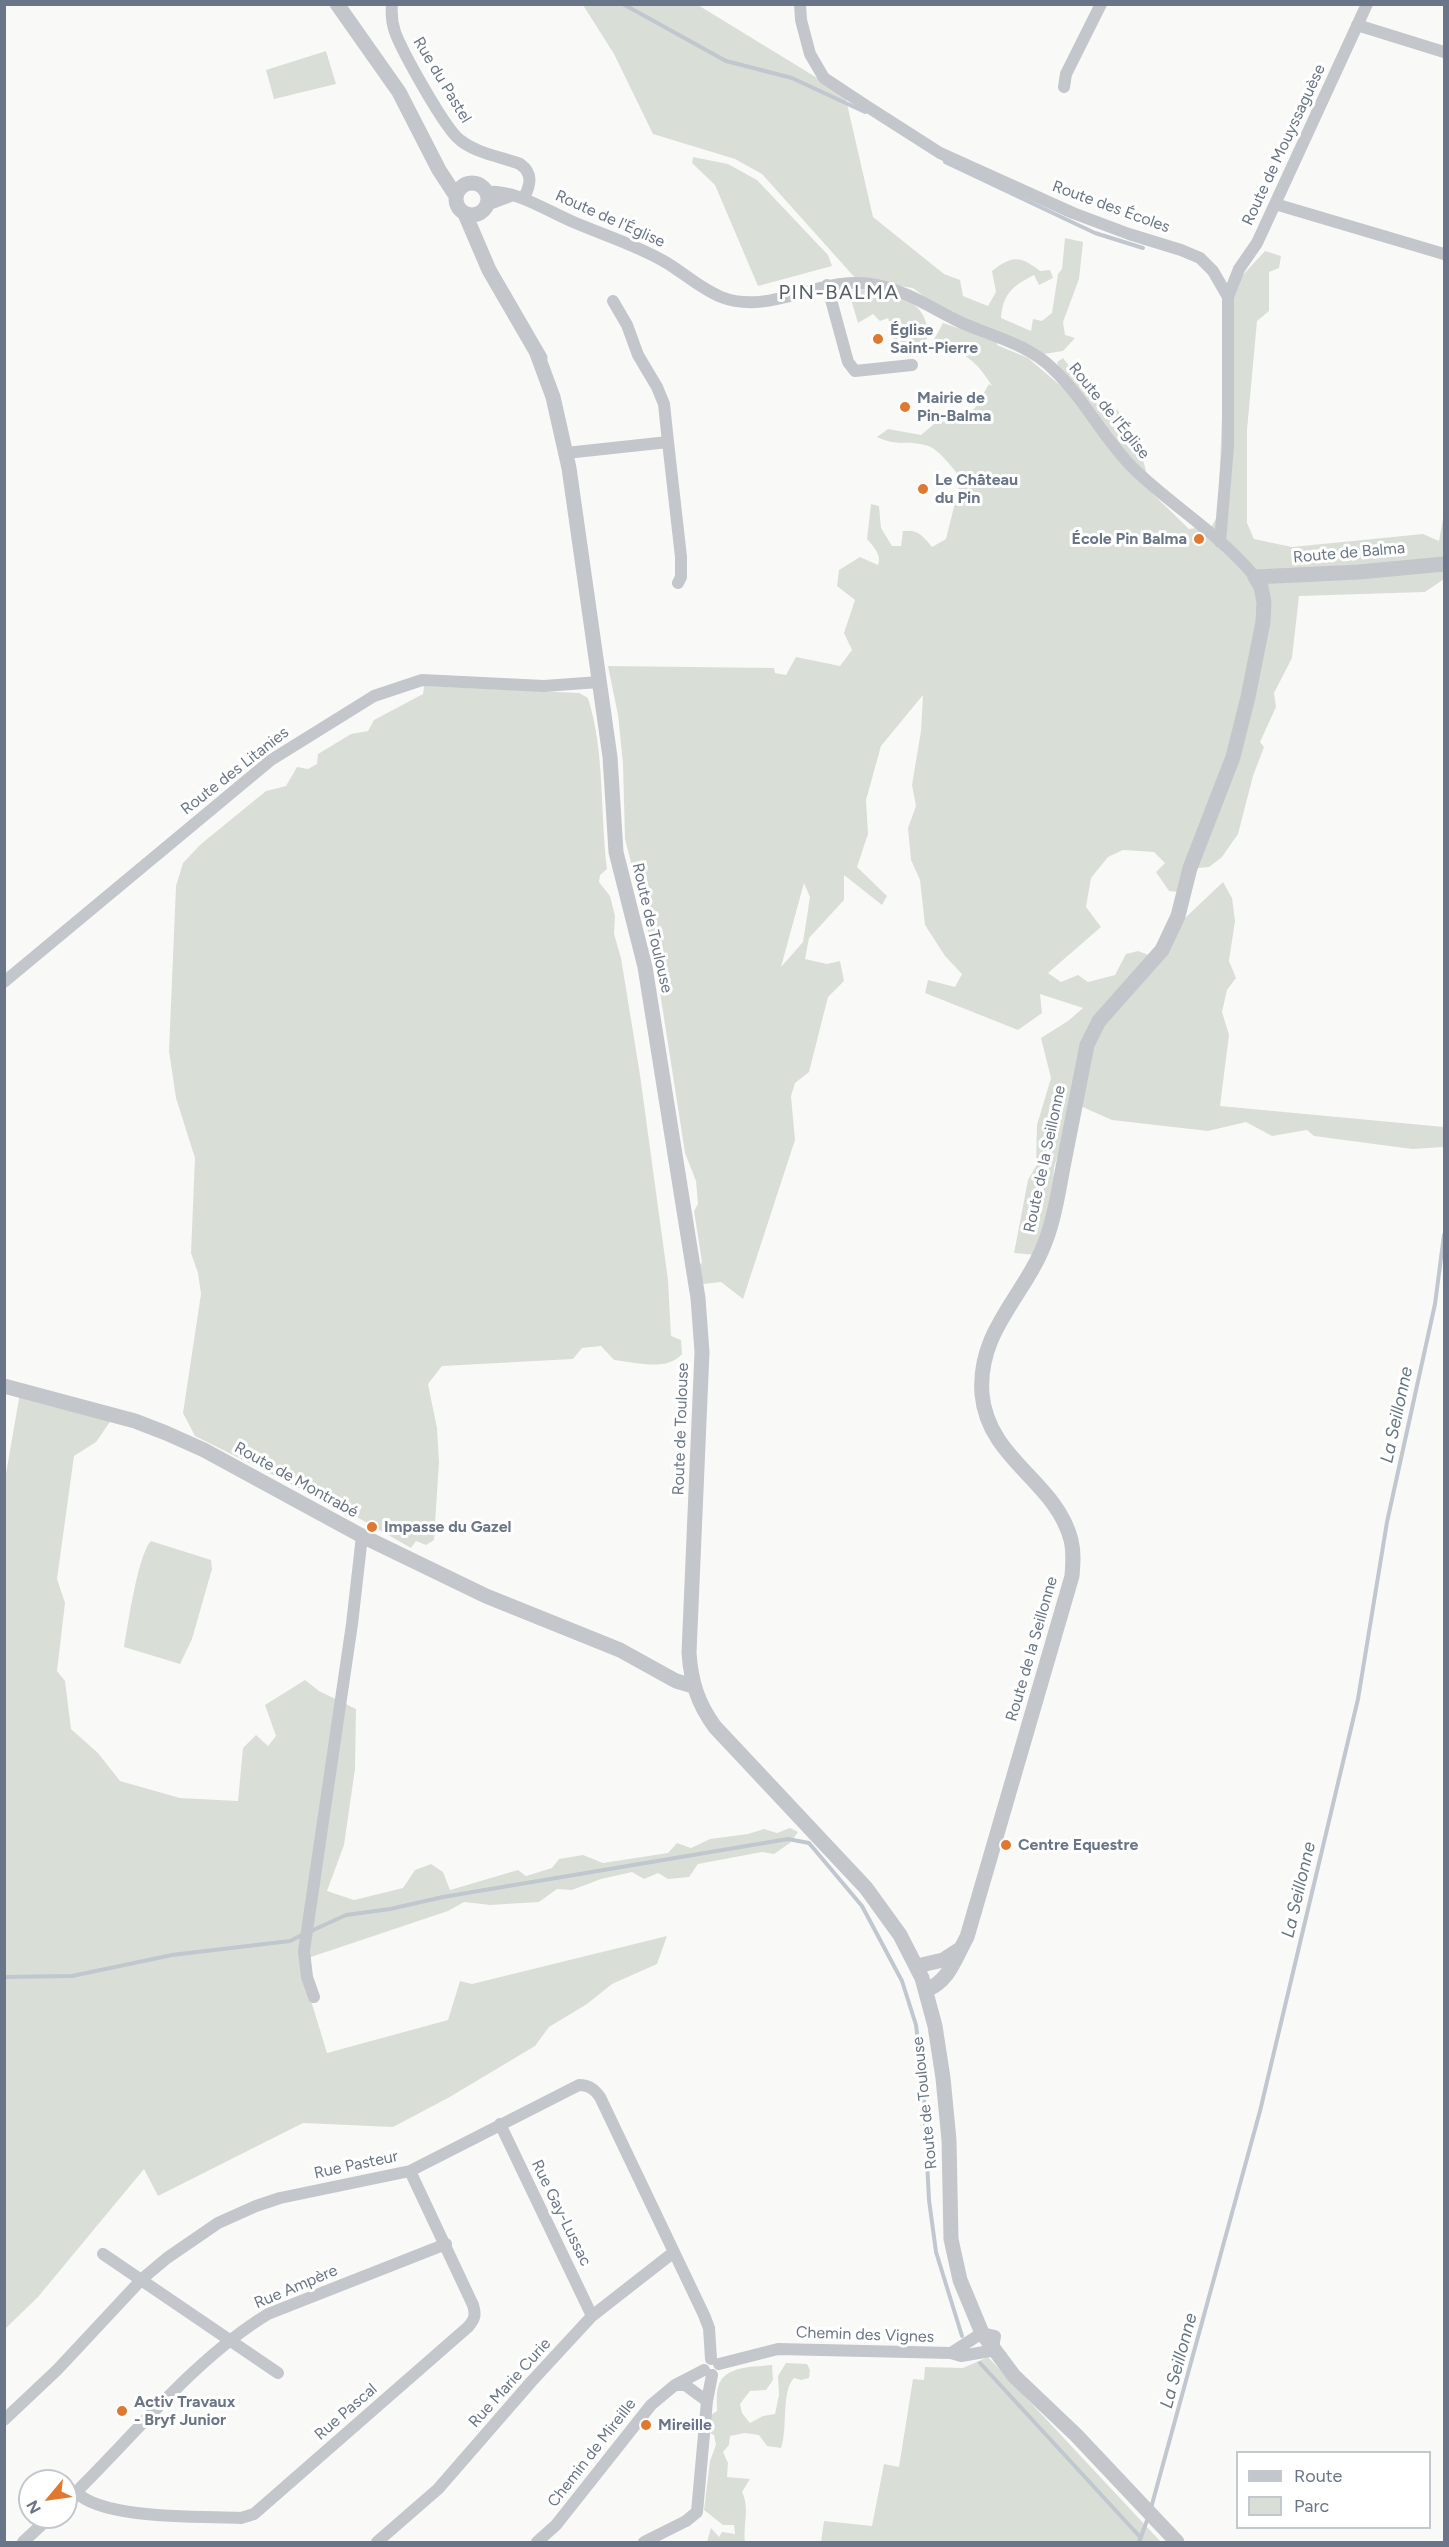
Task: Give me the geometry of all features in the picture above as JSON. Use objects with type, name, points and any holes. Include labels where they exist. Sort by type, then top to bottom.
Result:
[{"type":"street","points":[[338,4],[399,92],[456,196],[458,206],[479,206],[519,197]]},
{"type":"street","name":"Rue du Pastel","points":[[392,4],[392,18],[399,41],[447,125],[459,140],[469,146],[520,164],[527,169],[531,183],[519,197]]},
{"type":"street","name":"Route des Écoles","points":[[800,4],[801,20],[810,54],[824,78],[868,107],[940,153],[1073,213],[1191,254],[1200,258],[1213,271],[1228,297],[1228,446],[1220,542]]},
{"type":"street","points":[[1064,87],[1066,75],[1101,4]]},
{"type":"street","name":"Route de Mouyssaguèse","points":[[1228,297],[1239,269],[1257,243],[1367,4]]},
{"type":"street","points":[[1357,25],[1444,52]]},
{"type":"street","points":[[436,161],[452,178],[467,184],[478,185],[479,206]]},
{"type":"street","points":[[456,196],[467,184]]},
{"type":"street","name":"Route de l'Église","points":[[519,197],[647,253],[724,299],[757,303],[826,285],[860,282],[893,289],[1042,359],[1063,379],[1108,441],[1133,468],[1237,555],[1255,577]]},
{"type":"street","points":[[1275,204],[1444,254]]},
{"type":"street","name":"Route de Toulouse","points":[[479,206],[476,227],[481,254],[536,351],[572,452],[585,581],[610,757],[616,852],[645,967],[701,1326],[695,1554],[689,1653],[693,1686],[698,1699],[716,1727],[866,1888],[900,1935],[917,1966],[926,1990],[941,2057],[952,2203],[951,2239],[966,2299],[990,2339],[1175,2540]]},
{"type":"street","points":[[1213,271],[1239,269]]},
{"type":"street","points":[[826,285],[848,362],[855,370],[912,364]]},
{"type":"street","points":[[613,301],[627,325],[638,355],[664,404],[682,567],[678,583]]},
{"type":"street","points":[[572,452],[668,442]]},
{"type":"street","name":"Route de Balma","points":[[1255,577],[1359,572],[1444,564]]},
{"type":"street","name":"Route de la Seillonne","points":[[926,1990],[933,1987],[948,1972],[967,1937],[985,1883],[1067,1595],[1073,1556],[1071,1540],[1059,1513],[1009,1456],[989,1425],[982,1392],[984,1358],[993,1333],[1033,1270],[1048,1237],[1087,1045],[1099,1021],[1162,950],[1178,916],[1190,868],[1233,757],[1248,697],[1263,622],[1264,602],[1261,587],[1255,577]]},
{"type":"street","name":"Route des Litanies","points":[[4,982],[271,760],[374,696],[422,680],[544,686],[599,682]]},
{"type":"street","name":"Route de Montrabé","points":[[4,1386],[135,1421],[165,1433],[204,1450],[362,1536],[486,1596],[620,1650],[676,1681],[693,1686]]},
{"type":"street","points":[[314,1998],[307,1977],[303,1951],[352,1624],[362,1536]]},
{"type":"street","points":[[917,1966],[943,1960],[960,1949]]},
{"type":"street","name":"Rue Pasteur","points":[[4,2420],[57,2370],[142,2279],[218,2223],[280,2198],[410,2171],[569,2088],[586,2085],[594,2089],[600,2097],[674,2253]]},
{"type":"street","name":"Rue Gay-Lussac","points":[[500,2124],[592,2316]]},
{"type":"street","name":"Rue Pascal","points":[[78,2494],[83,2500],[94,2505],[134,2512],[242,2518],[254,2514],[474,2321],[476,2314],[473,2305],[410,2171]]},
{"type":"street","name":"Rue Ampère","points":[[78,2490],[207,2358],[268,2314],[446,2244]]},
{"type":"street","points":[[644,2542],[686,2521],[697,2512],[708,2372],[718,2371],[709,2328],[674,2253]]},
{"type":"street","name":"Rue Marie Curie","points":[[377,2542],[438,2489],[592,2316],[674,2253]]},
{"type":"street","points":[[103,2254],[278,2373]]},
{"type":"street","name":"Chemin des Vignes","points":[[951,2353],[990,2339]]},
{"type":"street","name":"Chemin des Vignes","points":[[715,2361],[778,2349],[951,2353],[961,2356],[980,2354],[990,2339]]},
{"type":"street","name":"Chemin de Mireille","points":[[537,2542],[556,2525],[647,2409],[675,2385],[708,2372]]},
{"type":"street","points":[[675,2385],[685,2385],[707,2401]]},
{"type":"street","points":[[23,2542],[37,2529]]},
{"type":"green space","points":[[583,5],[698,5],[845,95],[873,217],[944,274],[960,280],[963,296],[988,306],[996,292],[992,271],[1005,262],[1016,259],[1040,271],[1050,270],[1053,278],[1039,285],[1034,275],[1010,291],[1004,302],[1001,318],[1031,331],[1033,319],[1042,321],[1052,313],[1058,274],[1062,269],[1065,238],[1083,242],[1079,279],[1063,322],[1065,335],[1075,338],[1063,351],[1044,354],[1022,341],[998,334],[997,345],[1028,358],[1068,392],[1057,362],[1063,358],[1105,413],[1117,409],[1139,445],[1152,493],[1189,529],[1212,526],[1218,515],[1227,292],[1265,251],[1281,256],[1279,268],[1269,272],[1269,311],[1257,321],[1247,430],[1247,523],[1254,539],[1292,547],[1423,534],[1439,541],[1444,513],[1444,579],[1425,592],[1299,596],[1292,658],[1274,693],[1276,707],[1260,742],[1264,747],[1253,776],[1238,834],[1222,857],[1209,867],[1186,869],[1180,892],[1169,891],[1156,872],[1165,863],[1154,852],[1123,850],[1108,857],[1091,878],[1086,907],[1101,927],[1048,973],[1061,982],[1078,975],[1088,982],[1115,975],[1126,954],[1138,951],[1162,960],[1184,919],[1223,882],[1232,898],[1235,921],[1229,961],[1236,978],[1227,990],[1222,1012],[1229,1035],[1220,1106],[1444,1127],[1443,1147],[1412,1149],[1314,1136],[1307,1130],[1272,1136],[1246,1122],[1208,1131],[1112,1120],[1078,1105],[1065,1129],[1054,1168],[1052,1217],[1036,1255],[1014,1253],[1028,1180],[1036,1166],[1037,1125],[1051,1078],[1041,1038],[1068,1021],[1083,1008],[1040,994],[1042,1013],[1018,1030],[925,993],[928,980],[955,987],[962,974],[945,956],[925,925],[920,880],[911,860],[908,828],[916,806],[912,785],[921,731],[923,695],[881,746],[866,800],[868,834],[857,867],[887,896],[882,905],[844,875],[844,900],[809,938],[805,959],[827,964],[840,961],[844,981],[828,997],[809,1072],[795,1083],[791,1096],[795,1140],[743,1299],[721,1282],[703,1284],[694,1211],[698,1204],[696,1181],[685,1153],[659,986],[645,917],[625,839],[623,764],[618,715],[608,666],[774,668],[775,673],[786,675],[796,657],[840,666],[852,650],[844,633],[855,600],[837,586],[839,570],[860,557],[878,565],[878,554],[867,539],[871,504],[879,506],[881,528],[892,546],[901,546],[903,531],[913,531],[920,534],[932,547],[946,539],[961,478],[945,459],[930,447],[896,443],[877,437],[888,429],[921,435],[934,424],[967,415],[975,408],[989,384],[992,386],[967,357],[950,348],[931,345],[943,323],[958,328],[961,318],[932,303],[913,288],[857,280],[762,174],[735,159],[653,134],[614,54]],"holes":[[[804,883],[810,897],[803,942],[781,967]]]},
{"type":"green space","points":[[326,51],[336,84],[274,99],[266,70]]},
{"type":"green space","points":[[693,157],[728,164],[757,180],[828,255],[832,266],[758,286],[715,185],[692,163]]},
{"type":"green space","points":[[856,289],[897,296],[918,308],[927,330],[926,346],[898,353],[888,318],[880,321],[873,314],[858,323],[850,296],[851,291]]},
{"type":"green space","points":[[424,686],[579,693],[588,698],[600,761],[607,869],[600,875],[599,882],[610,896],[615,916],[614,934],[621,958],[640,1075],[668,1280],[671,1336],[681,1340],[682,1354],[676,1360],[668,1363],[641,1364],[614,1360],[601,1346],[582,1348],[573,1359],[442,1366],[428,1384],[437,1428],[439,1462],[434,1540],[426,1545],[416,1541],[411,1548],[355,1516],[195,1436],[183,1413],[201,1294],[198,1273],[191,1253],[195,1158],[176,1098],[169,1051],[176,886],[183,863],[201,844],[266,791],[286,786],[297,767],[308,769],[317,764],[318,754],[351,734],[368,731],[374,720],[423,694]]},
{"type":"green space","points":[[20,1393],[112,1419],[96,1442],[74,1456],[57,1579],[65,1603],[57,1671],[65,1681],[71,1729],[98,1753],[120,1781],[180,1798],[238,1801],[243,1748],[256,1735],[268,1746],[276,1736],[265,1705],[305,1680],[319,1691],[356,1709],[355,1769],[344,1845],[327,1891],[354,1900],[403,1888],[415,1870],[431,1864],[443,1872],[450,1890],[518,1870],[526,1876],[552,1868],[559,1859],[583,1855],[603,1863],[668,1853],[677,1843],[691,1848],[710,1839],[748,1834],[764,1829],[777,1833],[790,1828],[798,1832],[790,1843],[774,1854],[762,1852],[698,1864],[689,1877],[668,1879],[658,1873],[644,1879],[632,1872],[601,1879],[572,1890],[557,1889],[539,1902],[490,1905],[464,1902],[448,1911],[299,1961],[327,2053],[448,2020],[460,1981],[472,1984],[667,1936],[657,1964],[612,1984],[587,2004],[549,2027],[535,2046],[448,2098],[393,2127],[303,2123],[158,2196],[144,2169],[38,2297],[5,2329],[4,1485]]},
{"type":"green space","points":[[151,1541],[211,1560],[212,1569],[192,1639],[180,1664],[124,1647],[138,1574],[146,1548]]},
{"type":"green space","points":[[988,2357],[1161,2542],[821,2542],[824,2521],[872,2526],[884,2464],[899,2467],[913,2379],[924,2380],[925,2367],[963,2368]]},
{"type":"green space","points":[[786,2363],[807,2364],[810,2370],[809,2378],[801,2380],[794,2378],[787,2392],[781,2448],[767,2446],[759,2435],[745,2433],[730,2436],[729,2445],[723,2452],[728,2463],[727,2477],[750,2479],[742,2492],[746,2510],[745,2542],[707,2542],[711,2528],[719,2537],[722,2532],[735,2534],[734,2525],[723,2525],[704,2510],[710,2461],[716,2445],[714,2435],[710,2433],[709,2416],[717,2411],[718,2387],[721,2380],[741,2368],[772,2365],[773,2380],[766,2390],[750,2391],[740,2404],[742,2413],[750,2423],[763,2416],[775,2414],[779,2395],[778,2376]]},
{"type":"waterway","points":[[623,4],[726,61],[792,78],[865,112]]},
{"type":"waterway","points":[[945,162],[1095,233],[1143,248]]},
{"type":"waterway","name":"La Seillonne","points":[[1151,2508],[1260,2111],[1358,1699],[1387,1522],[1435,1304],[1444,1235]]},
{"type":"waterway","points":[[309,1932],[346,1915],[390,1909],[443,1897],[788,1839],[809,1843],[862,1906],[902,1981],[916,2025],[923,2082],[929,2200],[936,2252],[962,2336]]},
{"type":"waterway","points":[[4,1977],[72,1976],[172,1955],[290,1941],[302,1935]]},
{"type":"waterway","points":[[980,2363],[1141,2538]]},
{"type":"waterway","name":"La Seillonne","points":[[1139,2542],[1148,2518]]},
{"type":"place","name":"Église Saint-Pierre","points":[[878,339]]},
{"type":"place","name":"Mairie de Pin-Balma","points":[[905,407]]},
{"type":"place","name":"Le Château du Pin","points":[[923,489]]},
{"type":"place","name":"École Pin Balma","points":[[1199,539]]},
{"type":"place","name":"Impasse du Gazel","points":[[372,1527]]},
{"type":"place","name":"Centre Equestre","points":[[1006,1845]]},
{"type":"place","name":"Activ Travaux - Bryf Junior","points":[[122,2411]]},
{"type":"place","name":"Mireille","points":[[646,2425]]},
{"type":"district","name":"PIN-BALMA","points":[[839,293]]}]
